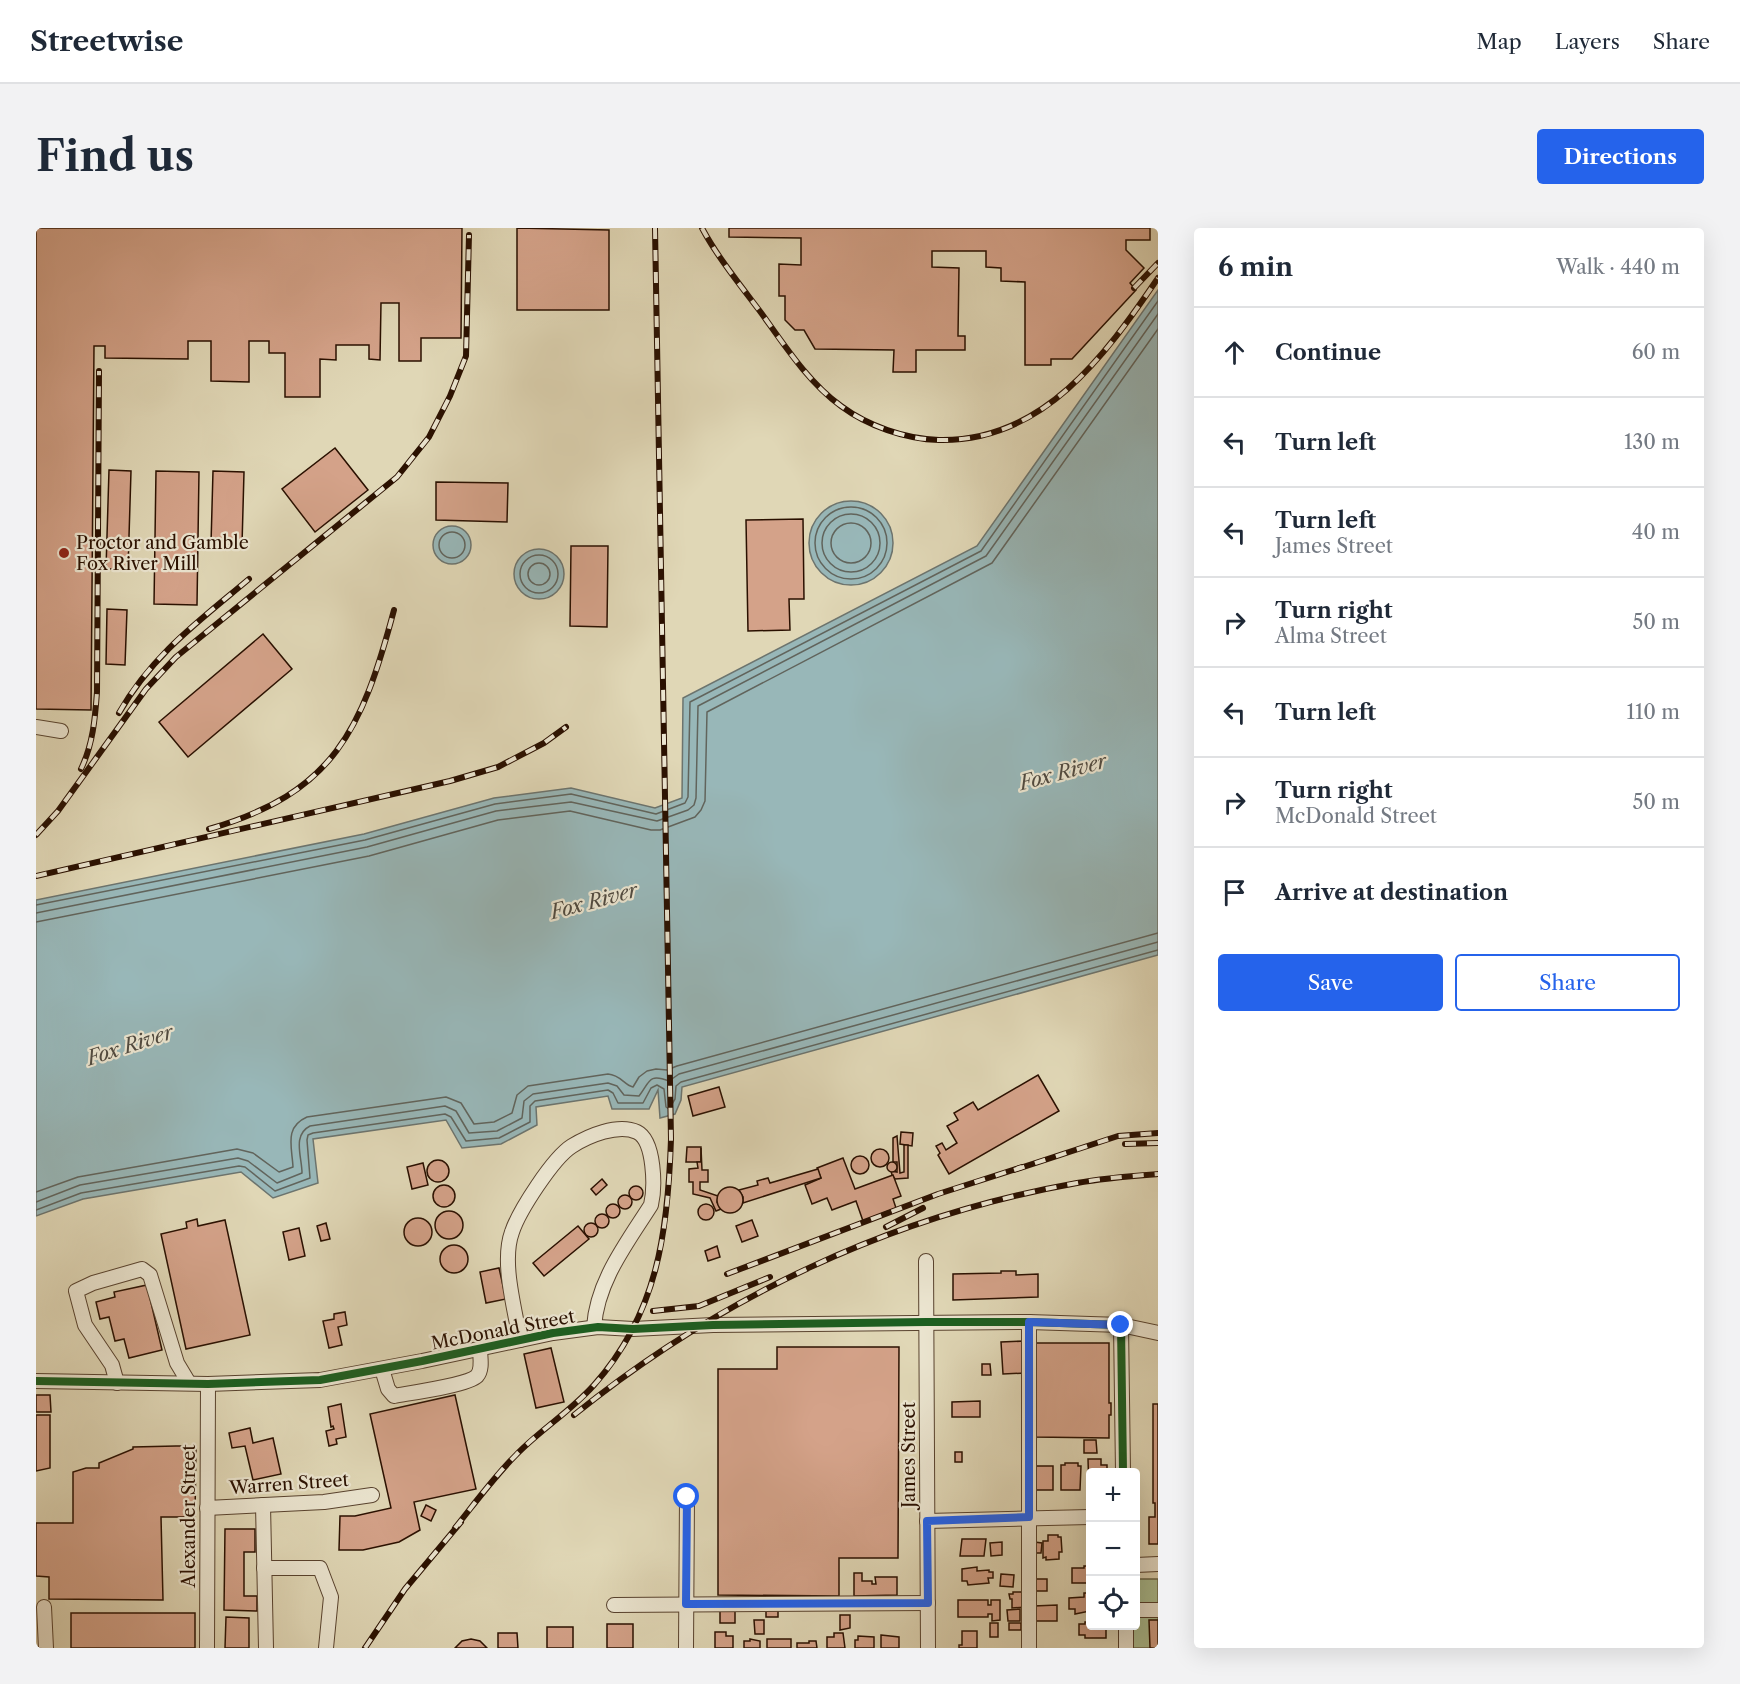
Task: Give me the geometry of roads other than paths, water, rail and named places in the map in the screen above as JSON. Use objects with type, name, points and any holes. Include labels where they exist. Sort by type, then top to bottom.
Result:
[{"type":"street","points":[[36,727],[61,731]]},
{"type":"street","points":[[520,1340],[508,1264],[512,1232],[547,1172],[561,1155],[572,1146],[601,1133],[628,1130],[638,1132],[645,1140],[654,1180],[654,1193],[651,1205],[606,1280],[596,1307],[594,1327]]},
{"type":"street","name":"James Street","points":[[926,1261],[928,1648]]},
{"type":"street","points":[[117,1383],[112,1365],[85,1325],[76,1291],[93,1283],[142,1269],[150,1275],[177,1363],[189,1383]]},
{"type":"street","points":[[1029,1322],[1029,1648]]},
{"type":"street","name":"McDonald Street","points":[[36,1382],[208,1384],[320,1380],[594,1327],[633,1329],[713,1324],[1029,1322],[1121,1325],[1158,1334]]},
{"type":"street","points":[[1121,1325],[1123,1468]]},
{"type":"street","points":[[382,1369],[388,1389],[394,1396],[464,1383],[476,1378],[481,1370],[480,1349]]},
{"type":"street","name":"Alexander Street","points":[[207,1648],[208,1384]]},
{"type":"street","name":"Warren Street","points":[[207,1508],[324,1502],[372,1495]]},
{"type":"street","points":[[686,1648],[687,1497]]},
{"type":"street","points":[[262,1505],[266,1648]]},
{"type":"street","points":[[927,1521],[1086,1517]]},
{"type":"street","points":[[1140,1564],[1158,1564]]},
{"type":"street","points":[[264,1568],[320,1568],[331,1597],[326,1648]]},
{"type":"street","points":[[614,1605],[686,1598],[928,1603]]},
{"type":"street","points":[[44,1607],[46,1648]]},
{"type":"street","points":[[1140,1610],[1158,1610]]},
{"type":"street","points":[[1126,1630],[1126,1648]]},
{"type":"water","name":"Fox River","points":[[1158,290],[1158,955],[682,1087],[681,1100],[675,1114],[660,1118],[658,1090],[649,1109],[612,1109],[608,1096],[536,1107],[537,1125],[501,1144],[462,1148],[446,1120],[313,1139],[318,1183],[273,1198],[241,1172],[83,1199],[36,1216],[36,900],[364,834],[494,798],[571,788],[655,808],[682,798],[683,698],[977,546]]},
{"type":"water","points":[[843,501],[859,501],[875,508],[886,519],[893,535],[890,559],[881,573],[859,585],[843,585],[827,578],[816,567],[809,551],[809,535],[816,519],[827,508]]},
{"type":"water","points":[[452,526],[466,531],[471,545],[466,559],[452,564],[438,559],[433,545],[438,531]]},
{"type":"water","points":[[539,549],[548,551],[559,560],[564,574],[562,583],[553,594],[539,599],[530,597],[519,588],[514,574],[516,565],[525,554]]},
{"type":"railway","points":[[455,1528],[508,1463],[585,1394],[616,1358],[646,1300],[655,1270],[667,1206],[671,1139],[655,228]]},
{"type":"railway","points":[[702,228],[722,261],[789,351],[829,397],[863,420],[900,434],[926,439],[976,437],[1010,426],[1040,410],[1068,389],[1093,364],[1158,278]]},
{"type":"railway","points":[[36,835],[58,811],[146,689],[176,657],[397,477],[429,437],[450,396],[466,356],[469,235]]},
{"type":"railway","points":[[1134,288],[1158,263]]},
{"type":"railway","points":[[81,769],[91,741],[97,692],[99,371]]},
{"type":"railway","points":[[119,713],[132,692],[161,656],[249,579]]},
{"type":"railway","points":[[209,829],[252,814],[286,796],[314,776],[336,751],[354,723],[369,690],[394,610]]},
{"type":"railway","points":[[36,876],[450,781],[498,767],[544,743],[566,727]]},
{"type":"railway","points":[[1014,1170],[1118,1136],[1158,1133]]},
{"type":"railway","points":[[1125,1144],[1158,1143]]},
{"type":"railway","points":[[727,1274],[938,1194],[1022,1167]]},
{"type":"railway","points":[[574,1415],[630,1373],[688,1334],[748,1298],[810,1267],[875,1240],[940,1217],[1008,1198],[1087,1181],[1158,1174]]},
{"type":"railway","points":[[886,1227],[923,1208]]},
{"type":"railway","points":[[653,1311],[699,1306],[770,1277]]},
{"type":"railway","points":[[365,1648],[405,1589],[461,1522]]},
{"type":"place","name":"Proctor and Gamble Fox River Mill","points":[[64,553]]}]
